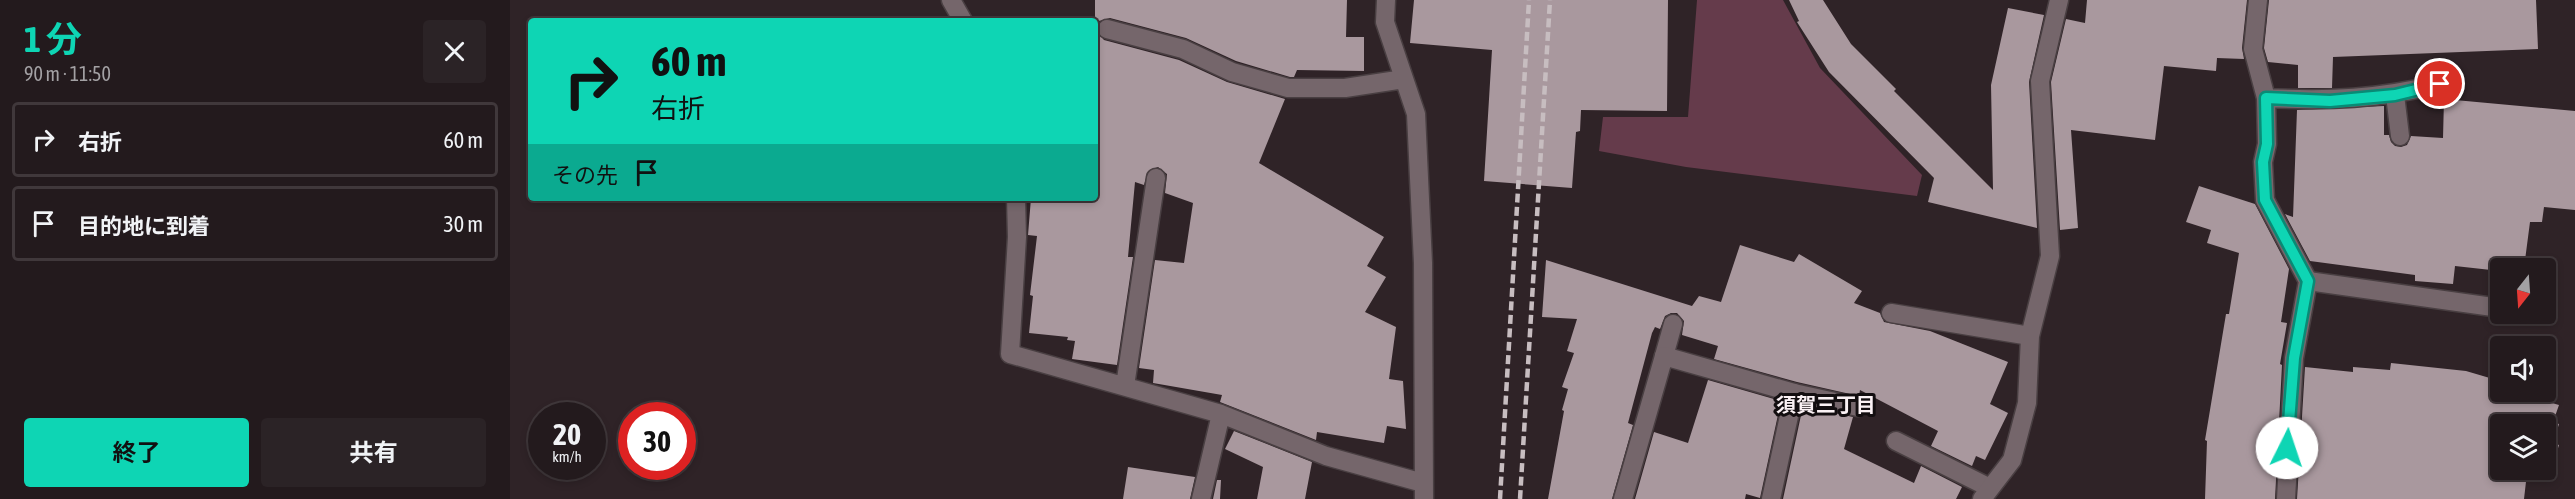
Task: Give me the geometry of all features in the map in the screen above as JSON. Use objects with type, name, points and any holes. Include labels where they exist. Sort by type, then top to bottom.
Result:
[{"type":"street","points":[[951,0],[961,18]]},
{"type":"street","points":[[1016,201],[1017,237],[1010,354],[1221,414],[1326,456],[1424,491],[1423,252],[1416,114],[1385,22],[1386,0]]},
{"type":"street","points":[[1896,441],[1986,494],[2012,460],[2027,403],[2030,336],[2050,256],[2040,81],[2059,0]]},
{"type":"street","points":[[2258,0],[2253,49],[2266,98],[2267,144],[2263,162],[2265,200],[2308,281],[2294,358],[2286,499]]},
{"type":"street","points":[[1107,29],[1183,49],[1232,72],[1288,88],[1346,88],[1404,79]]},
{"type":"street","points":[[2266,98],[2330,101],[2395,95],[2440,84]]},
{"type":"street","points":[[2395,95],[2400,136]]},
{"type":"street","points":[[1125,386],[1156,178]]},
{"type":"street","points":[[2308,281],[2490,307]]},
{"type":"street","points":[[1891,313],[2030,336]]},
{"type":"street","points":[[1623,499],[1673,324]]},
{"type":"street","points":[[1664,356],[1794,393],[1858,407]]},
{"type":"street","points":[[1770,499],[1794,393]]},
{"type":"street","points":[[1201,499],[1221,414]]},
{"type":"shaded area","points":[[1697,0],[1783,0],[1820,68],[1922,175],[1917,196],[1686,167],[1599,151],[1603,117],[1688,117]]},
{"type":"building","points":[[1095,0],[1347,0],[1346,37],[1364,37],[1364,71],[1297,70],[1294,77],[1290,77],[1236,61],[1186,38],[1110,18],[1099,21],[1098,24],[1098,18],[1095,18]]},
{"type":"building","points":[[1414,0],[1668,0],[1667,111],[1581,110],[1580,131],[1576,132],[1572,188],[1484,181],[1492,50],[1410,43]]},
{"type":"building","points":[[1789,0],[1823,0],[1851,44],[1896,89],[1894,91],[1993,190],[1991,85],[2008,8],[2044,15],[2029,82],[2037,228],[1928,202],[1934,178],[1829,72],[1797,22],[1799,21]]},
{"type":"building","points":[[2087,0],[2247,0],[2242,48],[2244,59],[2217,58],[2216,71],[2164,66],[2155,140],[2071,130],[2078,228],[2060,230],[2051,82],[2066,19],[2085,23]]},
{"type":"building","points":[[2269,0],[2536,0],[2538,49],[2333,57],[2332,88],[2298,88],[2298,65],[2268,62],[2264,48]]},
{"type":"building","points":[[1098,33],[1104,40],[1179,60],[1227,82],[1285,99],[1259,163],[1384,237],[1367,266],[1386,277],[1365,312],[1396,327],[1389,379],[1403,381],[1406,429],[1387,426],[1384,443],[1317,432],[1316,440],[1220,402],[1222,395],[1153,383],[1154,370],[1139,368],[1155,260],[1184,263],[1193,203],[1165,193],[1167,174],[1158,167],[1148,171],[1144,185],[1135,182],[1128,257],[1133,257],[1117,365],[1072,359],[1075,341],[1067,340],[1068,337],[1029,333],[1033,296],[1030,295],[1037,236],[1028,235],[1031,201],[1098,201]]},
{"type":"building","points":[[2444,99],[2575,111],[2575,210],[2544,207],[2542,222],[2530,222],[2525,258],[2490,258],[2490,270],[2455,266],[2453,284],[2415,281],[2415,275],[2310,261],[2285,214],[2293,217],[2297,110],[2384,106],[2384,135],[2389,135],[2395,146],[2407,145],[2411,136],[2443,138]]},
{"type":"building","points":[[2199,186],[2255,204],[2289,269],[2281,322],[2287,323],[2280,364],[2282,365],[2275,499],[2205,499],[2207,441],[2205,440],[2226,314],[2229,314],[2239,253],[2207,243],[2211,230],[2186,222]]},
{"type":"building","points":[[1740,245],[1794,262],[1799,254],[1862,291],[1854,303],[1880,313],[1884,322],[1930,331],[2008,362],[1990,404],[2008,413],[1985,460],[1976,456],[1972,466],[1931,446],[1938,431],[1860,390],[1859,396],[1714,359],[1718,346],[1682,335],[1684,321],[1677,313],[1671,313],[1665,316],[1660,329],[1655,327],[1652,333],[1628,423],[1633,425],[1612,499],[1548,499],[1564,411],[1562,410],[1568,389],[1562,387],[1574,353],[1567,351],[1577,319],[1542,317],[1546,260],[1692,306],[1699,296],[1721,302]]},
{"type":"building","points":[[2391,363],[2466,371],[2490,378],[2490,402],[2552,402],[2559,405],[2556,414],[2490,414],[2490,480],[2526,480],[2524,499],[2297,499],[2305,367],[2353,372],[2353,367],[2390,370]]},
{"type":"building","points":[[1708,380],[1781,401],[1760,498],[1746,494],[1745,499],[1635,499],[1654,432],[1688,443]]},
{"type":"building","points":[[1803,406],[1853,417],[1844,449],[1914,483],[1921,466],[1962,487],[1956,499],[1783,499]]},
{"type":"building","points":[[1234,431],[1312,462],[1305,499],[1257,499],[1263,467],[1225,449]]},
{"type":"building","points":[[1128,467],[1195,477],[1190,499],[1123,499]]},
{"type":"building","points":[[1217,480],[1221,480],[1220,499],[1213,499]]},
{"type":"railway","points":[[1500,499],[1529,0]]},
{"type":"railway","points":[[1520,499],[1550,0]]},
{"type":"district","name":"須賀三丁目","points":[[1826,404]]},
{"type":"route","points":[[2287,448],[2294,358],[2308,281],[2265,200],[2263,162],[2267,144],[2266,98],[2330,101],[2395,95],[2440,84]]}]
